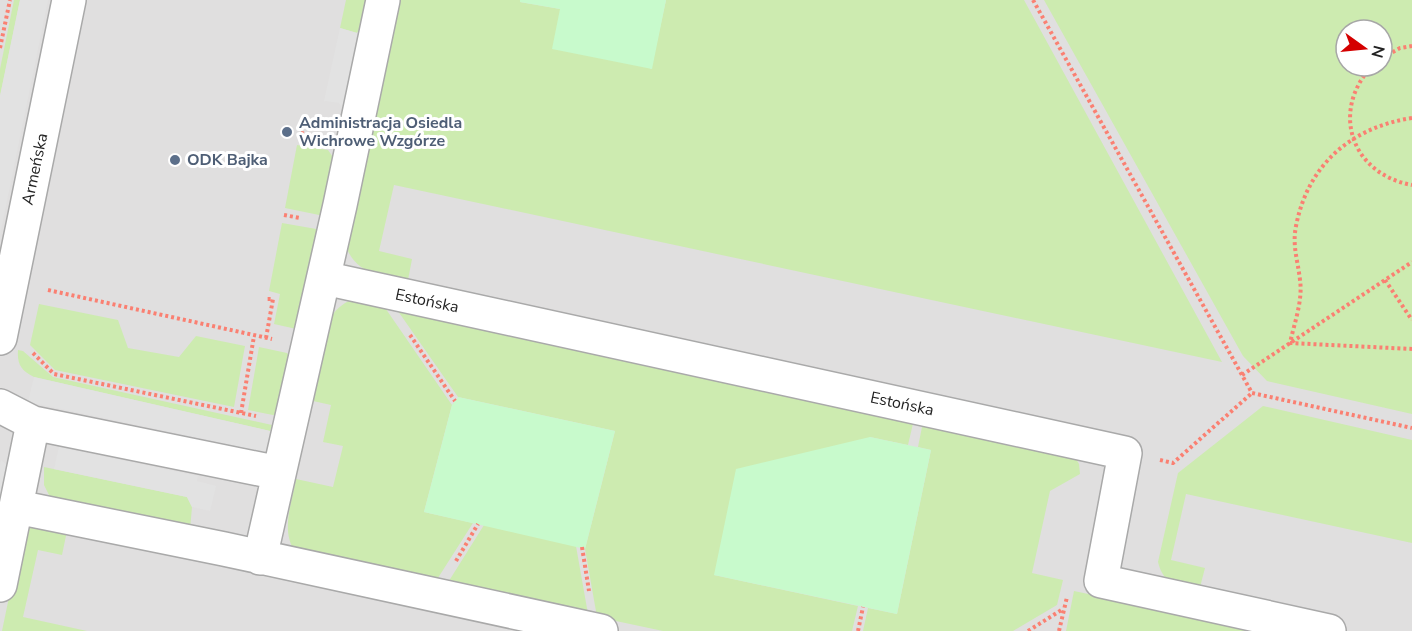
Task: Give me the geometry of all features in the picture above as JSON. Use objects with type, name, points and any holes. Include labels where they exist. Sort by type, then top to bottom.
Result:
[{"type":"street","name":"Armeńska","points":[[0,338],[69,0]]},
{"type":"street","points":[[260,558],[324,278],[383,0]]},
{"type":"street","name":"Estońska","points":[[324,278],[1125,453]]},
{"type":"street","points":[[0,406],[33,423],[279,473]]},
{"type":"street","points":[[0,585],[33,423]]},
{"type":"street","points":[[1125,453],[1101,581],[1329,631]]},
{"type":"street","points":[[16,507],[601,631]]},
{"type":"path","points":[[0,48],[10,0]]},
{"type":"path","points":[[1033,0],[1252,393],[1412,428]]},
{"type":"path","points":[[1394,51],[1412,46]]},
{"type":"path","points":[[1362,78],[1353,99],[1349,119],[1353,139],[1364,160],[1384,176],[1412,185]]},
{"type":"path","points":[[1290,344],[1301,281],[1294,254],[1296,226],[1306,194],[1319,168],[1335,152],[1374,127],[1412,118]]},
{"type":"path","points":[[1242,375],[1412,262]]},
{"type":"path","points":[[1385,280],[1412,320]]},
{"type":"path","points":[[47,290],[308,346]]},
{"type":"path","points":[[378,290],[455,401]]},
{"type":"path","points":[[266,338],[273,299],[267,299]]},
{"type":"path","points":[[241,413],[254,336]]},
{"type":"path","points":[[1290,344],[1412,350]]},
{"type":"path","points":[[31,352],[54,374],[291,424]]},
{"type":"path","points":[[1125,453],[1173,463],[1252,393]]},
{"type":"path","points":[[858,631],[863,607]]},
{"type":"path","points":[[1028,631],[1064,609]]},
{"type":"shaded area","points":[[0,0],[1412,0],[1412,631],[0,631]]},
{"type":"shaded area","points":[[20,0],[48,0],[0,235],[0,96]]},
{"type":"shaded area","points":[[361,27],[344,111],[339,103],[324,101],[340,28],[357,33]]},
{"type":"shaded area","points":[[34,377],[270,431],[265,455],[237,449],[237,446],[28,402]]},
{"type":"shaded area","points":[[59,447],[198,476],[197,481],[216,486],[210,511],[192,507],[187,497],[54,469]]},
{"type":"shaded area","points":[[1,460],[12,469],[0,527],[0,465]]},
{"type":"green space","points":[[14,0],[20,0],[0,96],[0,69]]},
{"type":"green space","points":[[346,0],[367,0],[361,27],[357,33],[340,28]]},
{"type":"green space","points":[[396,0],[520,0],[520,2],[560,9],[651,69],[666,0],[1024,0],[1222,362],[394,185],[379,251],[412,259],[408,280],[373,273],[358,264],[347,249]]},
{"type":"green space","points":[[520,0],[666,0],[652,69],[552,49],[560,9],[520,2]]},
{"type":"green space","points":[[1044,0],[1412,0],[1412,414],[1267,381],[1243,356]]},
{"type":"green space","points":[[297,145],[328,150],[335,160],[324,216],[285,208]]},
{"type":"green space","points":[[282,223],[322,230],[301,330],[274,324],[280,294],[269,291]]},
{"type":"green space","points":[[355,298],[379,299],[452,405],[424,512],[473,523],[436,581],[294,550],[290,542],[288,524],[296,479],[333,487],[343,446],[323,442],[331,405],[313,401],[322,346],[328,325],[336,310]]},
{"type":"green space","points":[[39,304],[118,320],[128,348],[179,357],[196,336],[245,346],[234,407],[55,370],[30,345]]},
{"type":"green space","points":[[393,304],[915,415],[908,445],[870,437],[714,575],[858,606],[852,631],[663,631],[597,617],[585,549],[615,431],[458,397]]},
{"type":"green space","points":[[259,347],[287,353],[294,361],[283,417],[248,410]]},
{"type":"green space","points":[[18,350],[23,351],[53,377],[272,425],[270,431],[34,377],[21,366]]},
{"type":"green space","points":[[458,397],[615,431],[585,549],[424,512],[452,405]]},
{"type":"green space","points":[[1263,406],[1412,440],[1412,543],[1186,494],[1171,560],[1205,568],[1199,591],[1178,586],[1168,580],[1158,562],[1178,473]]},
{"type":"green space","points":[[924,417],[1074,455],[1079,464],[1080,474],[1050,491],[1032,573],[1063,580],[1057,605],[1013,631],[863,631],[868,608],[897,614],[931,450],[918,447]]},
{"type":"green space","points":[[870,437],[931,450],[897,614],[714,575],[736,469]]},
{"type":"green space","points":[[44,467],[187,497],[192,507],[190,530],[51,499],[44,485]]},
{"type":"green space","points":[[484,525],[576,546],[588,614],[447,584]]},
{"type":"green space","points":[[35,526],[67,531],[62,555],[38,550],[23,617],[87,631],[2,631],[21,539],[26,530]]},
{"type":"green space","points":[[1074,591],[1263,631],[1066,631]]},
{"type":"place","name":"Administracja Osiedla Wichrowe Wzgórze","points":[[287,132]]},
{"type":"place","name":"ODK Bajka","points":[[175,160]]}]
